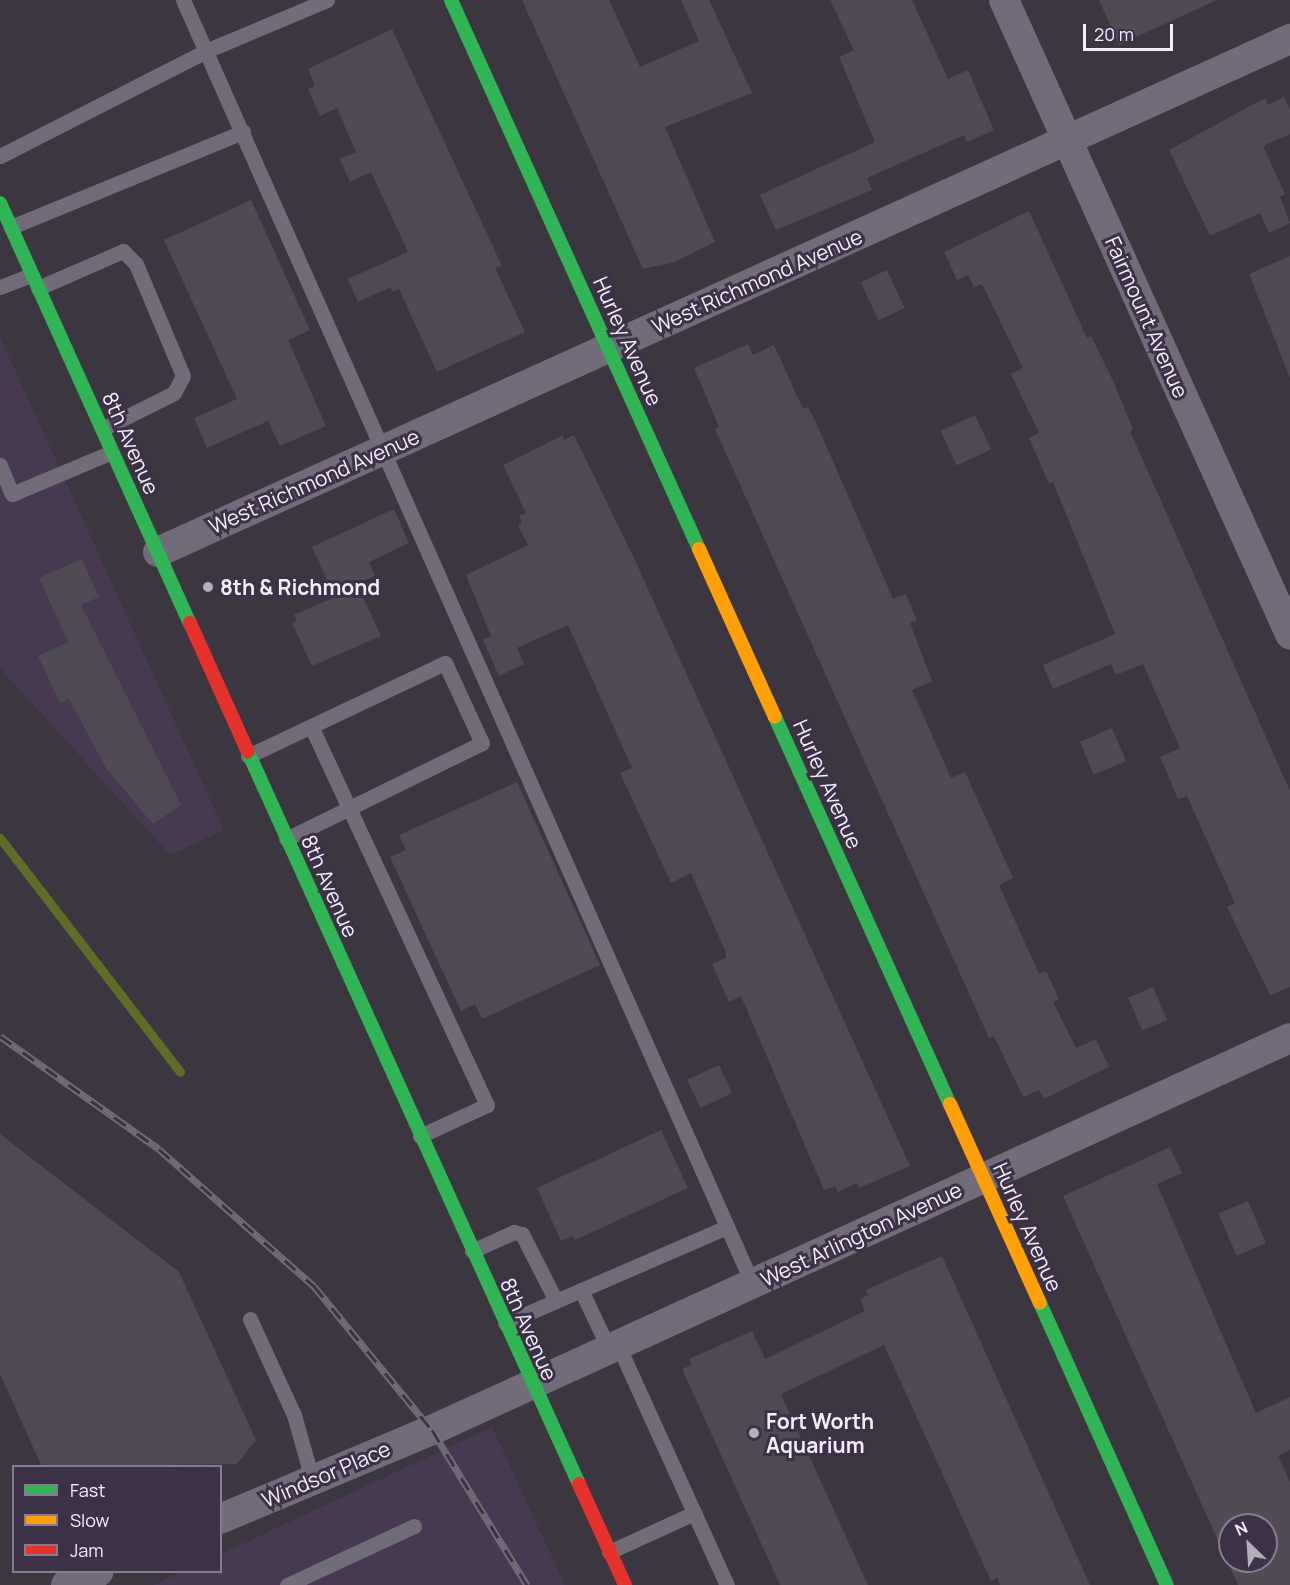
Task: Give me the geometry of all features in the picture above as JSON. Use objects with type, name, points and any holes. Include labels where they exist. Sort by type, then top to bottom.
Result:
[{"type":"street","name":"Hurley Avenue","points":[[451,0],[1167,1585]]},
{"type":"street","name":"Fairmount Avenue","points":[[1004,0],[1290,634]]},
{"type":"street","name":"West Richmond Avenue","points":[[158,552],[1290,39]]},
{"type":"street","name":"8th Avenue","points":[[0,203],[471,1252],[625,1585]]},
{"type":"street","name":"West Arlington Avenue","points":[[432,1430],[1290,1038]]},
{"type":"street","name":"Windsor Place","points":[[222,1518],[432,1430]]},
{"type":"street","points":[[66,1585],[96,1573]]},
{"type":"lane","points":[[183,0],[208,50],[382,451],[753,1283]]},
{"type":"lane","points":[[0,156],[208,50],[327,0]]},
{"type":"lane","points":[[10,227],[243,132]]},
{"type":"lane","points":[[0,287],[35,281],[123,251],[136,264],[183,376],[174,393],[102,429]]},
{"type":"lane","points":[[0,465],[12,494],[112,452]]},
{"type":"lane","points":[[248,756],[445,663],[482,743],[286,839]]},
{"type":"lane","points":[[311,726],[488,1105],[420,1136]]},
{"type":"lane","points":[[504,1324],[727,1227]]},
{"type":"lane","points":[[471,1252],[514,1232],[522,1234],[556,1301]]},
{"type":"lane","points":[[581,1290],[613,1347],[727,1585]]},
{"type":"lane","points":[[250,1319],[294,1415],[312,1479]]},
{"type":"lane","points":[[609,1552],[694,1513]]},
{"type":"lane","points":[[287,1585],[414,1526]]},
{"type":"shaded area","points":[[0,337],[224,830],[170,855],[0,668]]},
{"type":"shaded area","points":[[492,1427],[565,1585],[153,1585],[180,1573],[222,1573],[222,1554]]},
{"type":"building","points":[[522,0],[609,0],[640,67],[699,41],[681,0],[709,0],[752,93],[665,127],[715,242],[675,262],[643,269]]},
{"type":"building","points":[[830,0],[912,0],[948,79],[968,70],[994,130],[967,142],[964,135],[867,178],[872,190],[776,230],[760,195],[875,142],[839,57],[854,50]]},
{"type":"building","points":[[1099,0],[1217,0],[1119,45]]},
{"type":"building","points":[[392,29],[502,266],[495,268],[525,332],[437,372],[399,289],[392,292],[391,287],[358,302],[348,279],[408,252],[371,172],[350,182],[340,159],[356,152],[337,108],[320,116],[308,89],[315,86],[308,69]]},
{"type":"building","points":[[1284,97],[1290,110],[1290,134],[1263,146],[1285,194],[1280,197],[1290,223],[1269,233],[1260,213],[1210,236],[1169,150],[1265,98],[1268,105]]},
{"type":"building","points":[[251,200],[310,330],[288,340],[326,426],[280,446],[268,421],[207,448],[194,418],[237,399],[164,240]]},
{"type":"building","points":[[1029,211],[1087,338],[1091,336],[1113,381],[1133,429],[1130,431],[1290,791],[1290,987],[1270,995],[1227,907],[1235,903],[1187,796],[1178,799],[1160,757],[1180,748],[1143,664],[1116,675],[1111,664],[1053,689],[1043,665],[1115,634],[1053,482],[1049,484],[1029,438],[1039,433],[1011,374],[1023,368],[982,284],[974,287],[968,275],[957,280],[944,252]]},
{"type":"building","points":[[1290,256],[1290,378],[1249,274]]},
{"type":"building","points":[[887,270],[905,308],[878,320],[861,282]]},
{"type":"building","points":[[748,344],[753,355],[774,345],[803,409],[808,407],[819,429],[893,599],[906,594],[917,620],[910,623],[932,681],[912,690],[951,778],[965,772],[1013,878],[999,885],[1039,974],[1046,971],[1059,999],[1053,1002],[1076,1048],[1096,1039],[1109,1067],[1044,1099],[1039,1090],[1023,1097],[994,1036],[989,1038],[715,429],[719,427],[694,368]]},
{"type":"building","points":[[975,415],[991,449],[957,465],[941,431]]},
{"type":"building","points":[[563,435],[564,440],[574,435],[633,556],[910,1166],[859,1188],[857,1183],[838,1192],[835,1186],[824,1190],[741,996],[729,1002],[712,964],[726,958],[726,953],[691,873],[671,883],[620,773],[632,768],[568,625],[517,648],[524,664],[499,676],[483,640],[491,636],[466,575],[528,545],[518,525],[522,523],[519,516],[526,513],[503,465]]},
{"type":"building","points":[[394,509],[409,543],[369,562],[375,576],[357,584],[381,636],[312,666],[292,623],[297,621],[294,615],[335,597],[312,547]]},
{"type":"building","points":[[82,559],[99,597],[81,605],[181,805],[153,824],[106,768],[69,699],[60,703],[38,656],[68,642],[39,578]]},
{"type":"building","points":[[1112,728],[1126,761],[1094,775],[1080,742]]},
{"type":"building","points":[[517,782],[600,965],[482,1019],[475,1004],[461,1011],[390,857],[406,850],[399,835]]},
{"type":"building","points":[[1153,987],[1167,1020],[1142,1031],[1128,998]]},
{"type":"building","points":[[719,1065],[732,1093],[700,1108],[687,1080]]},
{"type":"building","points":[[661,1130],[688,1188],[575,1240],[573,1236],[561,1241],[537,1188]]},
{"type":"building","points":[[0,1134],[179,1272],[256,1440],[237,1464],[41,1465],[0,1374]]},
{"type":"building","points":[[1170,1147],[1182,1173],[1157,1184],[1256,1413],[1290,1397],[1290,1450],[1278,1456],[1290,1482],[1290,1585],[1238,1585],[1233,1573],[1278,1573],[1278,1513],[1218,1513],[1218,1541],[1063,1196]]},
{"type":"building","points":[[1248,1201],[1266,1243],[1237,1256],[1219,1214]]},
{"type":"building","points":[[942,1256],[1090,1585],[1000,1585],[997,1578],[991,1581],[884,1345],[781,1394],[868,1585],[780,1585],[682,1369],[692,1365],[689,1359],[752,1331],[765,1359],[865,1311],[860,1299],[868,1295],[866,1290]]},
{"type":"waterway","points":[[0,838],[180,1072]]},
{"type":"railway","points":[[0,1036],[159,1149],[314,1286],[432,1430],[527,1585]]},
{"type":"traffic: fast","points":[[451,0],[699,549]]},
{"type":"traffic: fast","points":[[0,203],[190,623]]},
{"type":"traffic: fast","points":[[775,717],[950,1104]]},
{"type":"traffic: fast","points":[[248,752],[579,1484]]},
{"type":"traffic: fast","points":[[1040,1303],[1167,1585]]},
{"type":"traffic: slow","points":[[699,549],[775,717]]},
{"type":"traffic: slow","points":[[950,1104],[1040,1303]]},
{"type":"traffic: jam","points":[[190,623],[248,752]]},
{"type":"traffic: jam","points":[[579,1484],[625,1585]]},
{"type":"place","name":"8th & Richmond","points":[[208,587]]},
{"type":"place","name":"Fort Worth Aquarium","points":[[754,1433]]}]
